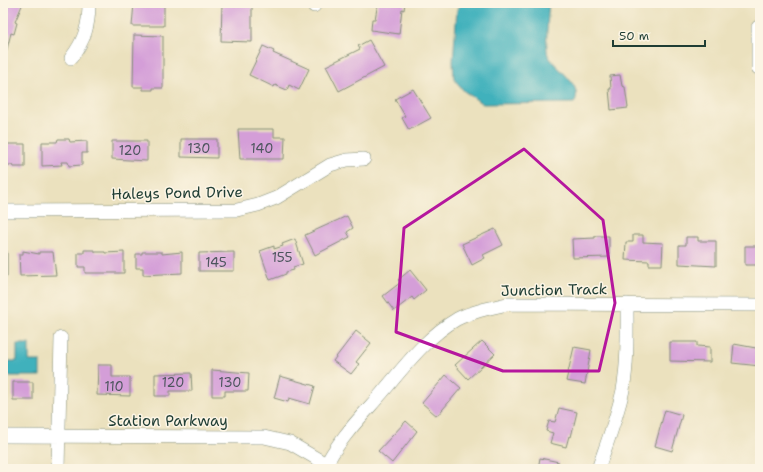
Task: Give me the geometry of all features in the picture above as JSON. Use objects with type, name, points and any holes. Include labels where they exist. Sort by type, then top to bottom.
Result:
[{"type":"street","points":[[71,58],[80,46],[87,32],[89,3]]},
{"type":"street","points":[[760,27],[758,27],[758,68],[760,68]]},
{"type":"street","name":"Haleys Pond Drive","points":[[3,211],[237,210],[258,205],[276,198],[330,165],[347,160],[364,159]]},
{"type":"street","name":"Junction Track","points":[[325,466],[351,428],[422,346],[439,331],[458,319],[480,310],[507,304],[760,305]]},
{"type":"street","points":[[598,469],[614,423],[623,389],[627,353],[627,304]]},
{"type":"street","points":[[58,469],[61,338]]},
{"type":"street","name":"Station Parkway","points":[[3,436],[264,437],[290,443],[325,466]]},
{"type":"highlighted area","points":[[524,149],[603,220],[615,303],[599,371],[503,371],[396,332],[404,228]]},
{"type":"water","points":[[462,3],[549,3],[547,22],[548,55],[573,84],[576,90],[574,103],[483,104],[464,91],[454,79],[453,61],[457,10]]},
{"type":"water","points":[[17,344],[29,344],[29,361],[40,361],[40,376],[7,376],[7,361],[17,361]]},
{"type":"building","points":[[3,3],[23,3],[15,22],[17,23],[14,34],[11,33],[5,57],[3,56]]},
{"type":"building","points":[[134,3],[164,3],[164,26],[132,26]]},
{"type":"building","points":[[222,3],[252,3],[252,42],[221,41]]},
{"type":"building","points":[[378,3],[405,3],[404,10],[402,9],[399,34],[371,30],[372,19],[375,19]]},
{"type":"building","points":[[134,35],[163,36],[163,88],[143,90],[143,87],[133,87]]},
{"type":"building","points":[[369,40],[384,67],[339,91],[326,66],[360,49],[358,46]]},
{"type":"building","points":[[263,46],[274,51],[273,53],[309,69],[299,90],[289,85],[287,90],[275,85],[274,87],[249,75]]},
{"type":"building","points":[[620,75],[622,86],[625,87],[628,108],[611,110],[609,89],[611,89],[610,76]]},
{"type":"building","points":[[413,89],[431,118],[409,130],[402,118],[405,116],[395,99]]},
{"type":"building","points":[[238,129],[274,129],[274,137],[285,137],[284,159],[240,159]]},
{"type":"building","points":[[58,139],[69,139],[70,142],[87,141],[87,153],[82,153],[82,165],[69,166],[68,162],[61,162],[62,165],[42,166],[42,142],[57,142]]},
{"type":"building","points":[[181,139],[217,139],[217,158],[181,157]]},
{"type":"building","points":[[112,141],[147,141],[147,161],[112,159]]},
{"type":"building","points":[[3,144],[25,144],[25,167],[5,165]]},
{"type":"building","points":[[347,216],[353,228],[347,232],[350,237],[315,255],[305,235]]},
{"type":"building","points":[[495,229],[503,245],[483,255],[485,258],[472,265],[462,244]]},
{"type":"building","points":[[633,235],[643,235],[643,242],[663,243],[662,265],[649,265],[649,261],[625,260],[626,242],[633,242]]},
{"type":"building","points":[[595,236],[609,236],[609,257],[573,258],[572,239],[595,238]]},
{"type":"building","points":[[686,237],[698,237],[698,241],[716,241],[716,266],[679,264],[679,245],[686,245]]},
{"type":"building","points":[[295,239],[303,264],[293,267],[294,270],[286,272],[286,274],[270,280],[260,251],[274,246],[274,249],[283,246],[282,244]]},
{"type":"building","points":[[745,246],[760,246],[759,265],[745,265]]},
{"type":"building","points":[[84,250],[95,250],[95,252],[105,253],[124,252],[124,273],[85,273],[85,267],[78,267],[78,253],[84,253]]},
{"type":"building","points":[[3,251],[7,251],[7,276],[3,276]]},
{"type":"building","points":[[23,251],[39,254],[39,252],[53,252],[56,275],[20,276],[19,254],[23,254]]},
{"type":"building","points":[[142,252],[162,252],[162,254],[182,252],[182,273],[143,275],[143,268],[136,268],[136,254],[142,254]]},
{"type":"building","points":[[234,252],[234,271],[199,271],[199,253]]},
{"type":"building","points":[[410,270],[426,290],[414,300],[412,297],[394,311],[383,296],[401,282],[398,280]]},
{"type":"building","points":[[356,331],[371,343],[356,362],[359,364],[351,374],[333,361]]},
{"type":"building","points":[[482,341],[495,354],[468,379],[455,365]]},
{"type":"building","points":[[670,342],[697,342],[697,346],[710,347],[710,362],[670,361]]},
{"type":"building","points":[[734,344],[756,348],[760,346],[760,366],[732,363]]},
{"type":"building","points":[[574,347],[591,350],[585,384],[566,381]]},
{"type":"building","points":[[98,365],[112,365],[112,377],[130,377],[130,396],[97,395]]},
{"type":"building","points":[[212,370],[249,373],[248,391],[225,391],[225,396],[212,396]]},
{"type":"building","points":[[191,373],[192,391],[170,391],[170,396],[155,396],[155,374]]},
{"type":"building","points":[[446,375],[461,388],[437,416],[422,403]]},
{"type":"building","points":[[280,376],[315,386],[310,404],[289,398],[288,402],[274,398]]},
{"type":"building","points":[[13,382],[33,382],[33,400],[13,400]]},
{"type":"building","points":[[559,408],[577,412],[571,437],[569,436],[566,447],[550,443],[553,433],[546,431],[549,421],[555,422]]},
{"type":"building","points":[[665,410],[682,415],[672,451],[655,446]]},
{"type":"building","points":[[406,421],[417,431],[392,463],[378,451]]},
{"type":"building","points":[[540,458],[559,462],[557,469],[538,469]]}]
